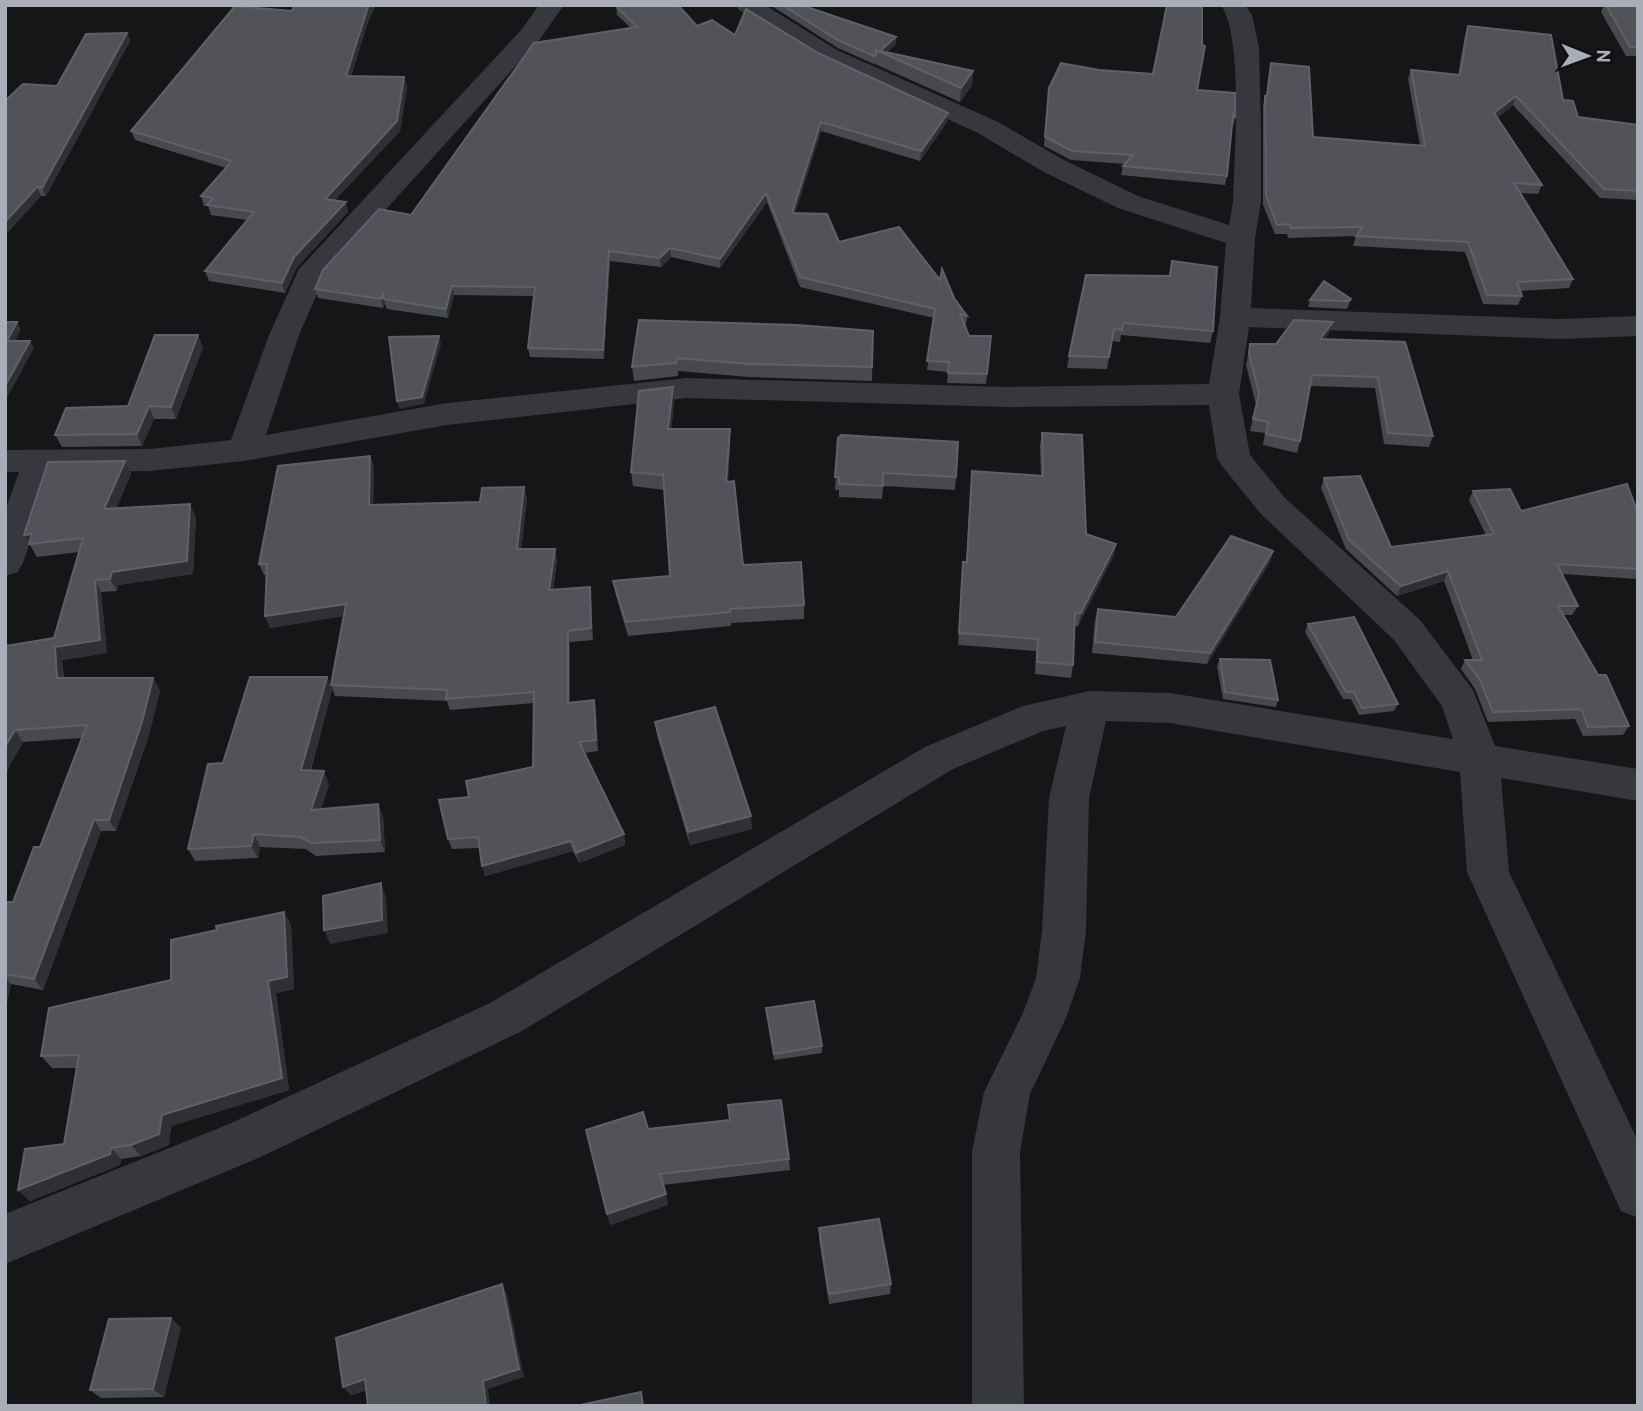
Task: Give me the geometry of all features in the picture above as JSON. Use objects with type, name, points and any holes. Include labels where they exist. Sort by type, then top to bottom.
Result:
[{"type":"street","points":[[244,450],[284,335],[310,275],[531,34],[552,5]]},
{"type":"street","points":[[748,5],[828,55],[987,127],[1054,166],[1128,202],[1241,238]]},
{"type":"street","points":[[1233,5],[1240,15],[1246,47],[1247,202],[1241,238],[1235,317],[1223,394],[1234,458],[1273,506],[1407,630],[1459,701],[1479,757],[1488,872],[1638,1194]]},
{"type":"street","points":[[1235,317],[1560,329],[1638,326]]},
{"type":"street","points":[[5,461],[150,460],[244,450],[447,414],[687,388],[1007,397],[1223,394]]},
{"type":"street","points":[[5,564],[40,460]]},
{"type":"street","points":[[998,1406],[996,1152],[1007,1092],[1044,1018],[1058,978],[1064,931],[1069,798],[1090,706]]},
{"type":"street","points":[[5,1239],[246,1140],[506,1017],[939,758],[1037,717],[1090,706],[1170,708],[1638,785]]},
{"type":"building","points":[[295,5],[369,5],[346,76],[404,77],[397,121],[325,199],[346,202],[294,257],[282,283],[205,271],[254,212],[207,205],[213,198],[201,196],[232,161],[131,131],[235,6],[292,11]]},
{"type":"building","points":[[678,5],[697,26],[712,20],[735,35],[746,9],[818,53],[948,113],[921,151],[821,122],[792,213],[827,214],[839,242],[899,227],[940,280],[942,269],[954,298],[967,316],[960,314],[969,336],[991,336],[987,374],[948,373],[949,362],[927,361],[935,309],[800,277],[766,193],[720,259],[670,248],[660,258],[609,251],[603,350],[528,348],[535,287],[452,286],[446,309],[384,299],[383,294],[381,299],[315,289],[323,270],[379,209],[411,215],[534,43],[637,27],[616,6]]},
{"type":"building","points":[[782,5],[801,5],[896,37],[880,51],[876,50],[874,56],[838,40]]},
{"type":"building","points":[[1167,5],[1202,5],[1202,45],[1205,46],[1197,90],[1235,93],[1235,118],[1233,114],[1227,176],[1123,166],[1133,155],[1072,151],[1045,137],[1049,88],[1061,63],[1099,70],[1153,74]]},
{"type":"building","points":[[1606,5],[1638,7],[1638,47],[1630,47]]},
{"type":"building","points":[[1468,26],[1551,35],[1563,100],[1573,101],[1578,117],[1638,125],[1638,191],[1604,189],[1516,96],[1494,113],[1542,185],[1514,183],[1573,279],[1517,282],[1522,296],[1487,295],[1468,242],[1356,236],[1363,227],[1291,228],[1289,224],[1277,225],[1266,195],[1265,96],[1271,63],[1309,67],[1313,137],[1425,146],[1411,70],[1460,75]]},
{"type":"building","points":[[127,33],[42,188],[37,187],[5,222],[5,101],[23,84],[57,86],[86,34]]},
{"type":"building","points":[[876,50],[973,71],[961,88]]},
{"type":"building","points":[[1172,261],[1217,267],[1213,331],[1123,323],[1122,330],[1114,329],[1109,357],[1069,356],[1086,275],[1170,276]]},
{"type":"building","points":[[1324,281],[1351,299],[1310,300]]},
{"type":"building","points":[[639,320],[797,325],[873,331],[872,367],[748,364],[677,358],[676,363],[632,367]]},
{"type":"building","points":[[1294,320],[1333,322],[1320,339],[1405,342],[1433,436],[1388,433],[1378,377],[1312,375],[1300,441],[1266,434],[1268,422],[1253,419],[1259,394],[1249,354],[1250,344],[1276,344]]},
{"type":"building","points":[[5,322],[17,322],[7,341],[30,341],[5,386]]},
{"type":"building","points":[[155,335],[198,335],[171,407],[149,406],[137,434],[55,435],[66,408],[128,406]]},
{"type":"building","points":[[439,336],[422,397],[397,401],[389,337]]},
{"type":"building","points":[[673,387],[668,429],[730,429],[726,482],[734,481],[743,565],[801,562],[804,605],[730,609],[730,612],[626,622],[613,581],[670,576],[663,472],[662,475],[631,472],[639,391]]},
{"type":"building","points":[[1042,433],[1082,435],[1086,534],[1116,544],[1081,613],[1075,613],[1073,665],[1037,662],[1038,639],[959,633],[963,562],[967,562],[972,471],[1043,476]]},
{"type":"building","points":[[841,435],[958,442],[956,477],[883,473],[883,486],[839,484],[839,477],[835,477],[838,438]]},
{"type":"building","points":[[370,456],[369,505],[480,502],[482,488],[524,487],[517,549],[555,549],[549,590],[590,587],[591,628],[568,631],[568,703],[594,700],[596,740],[579,742],[624,834],[576,853],[571,841],[482,866],[478,837],[448,839],[439,800],[469,797],[466,781],[533,767],[534,692],[446,699],[447,690],[331,685],[346,604],[265,616],[267,564],[259,564],[278,466]]},
{"type":"building","points":[[125,461],[104,509],[190,504],[187,561],[112,572],[110,579],[95,580],[100,640],[55,647],[57,678],[153,678],[142,722],[109,820],[94,820],[34,979],[5,974],[5,902],[13,902],[34,847],[40,847],[87,725],[15,730],[5,747],[5,646],[54,638],[83,538],[29,544],[32,534],[24,535],[48,462]]},
{"type":"building","points":[[1360,476],[1391,547],[1494,534],[1473,491],[1510,489],[1521,511],[1627,484],[1638,513],[1638,569],[1557,564],[1578,606],[1558,606],[1598,675],[1606,675],[1629,726],[1588,727],[1581,709],[1493,712],[1480,680],[1465,660],[1482,660],[1448,571],[1401,586],[1349,540],[1324,478]]},
{"type":"building","points":[[1231,536],[1273,551],[1210,653],[1095,642],[1098,609],[1176,617]]},
{"type":"building","points":[[1354,617],[1398,704],[1362,708],[1354,692],[1346,692],[1308,624]]},
{"type":"building","points":[[1220,659],[1270,660],[1278,700],[1225,692]]},
{"type":"building","points":[[250,677],[327,677],[301,770],[324,771],[311,810],[378,804],[380,840],[311,843],[300,837],[254,834],[251,846],[188,849],[208,764],[223,763]]},
{"type":"building","points":[[715,707],[751,816],[688,832],[655,722]]},
{"type":"building","points":[[381,883],[382,920],[324,930],[323,896]]},
{"type":"building","points":[[284,912],[287,977],[268,981],[282,1078],[162,1115],[159,1134],[131,1145],[111,1148],[110,1154],[18,1190],[25,1149],[64,1144],[79,1055],[41,1056],[49,1008],[171,980],[171,940],[217,930],[216,926]]},
{"type":"building","points":[[814,1001],[822,1046],[774,1054],[766,1008]]},
{"type":"building","points":[[781,1100],[789,1159],[660,1174],[666,1194],[607,1214],[586,1130],[643,1112],[648,1129],[730,1120],[728,1105]]},
{"type":"building","points":[[879,1219],[891,1284],[829,1294],[819,1228]]},
{"type":"building","points":[[502,1284],[519,1369],[483,1381],[486,1406],[368,1406],[365,1379],[343,1387],[336,1338]]},
{"type":"building","points":[[171,1318],[153,1389],[90,1390],[109,1319]]},
{"type":"building","points":[[641,1392],[643,1406],[580,1406],[580,1405]]}]
